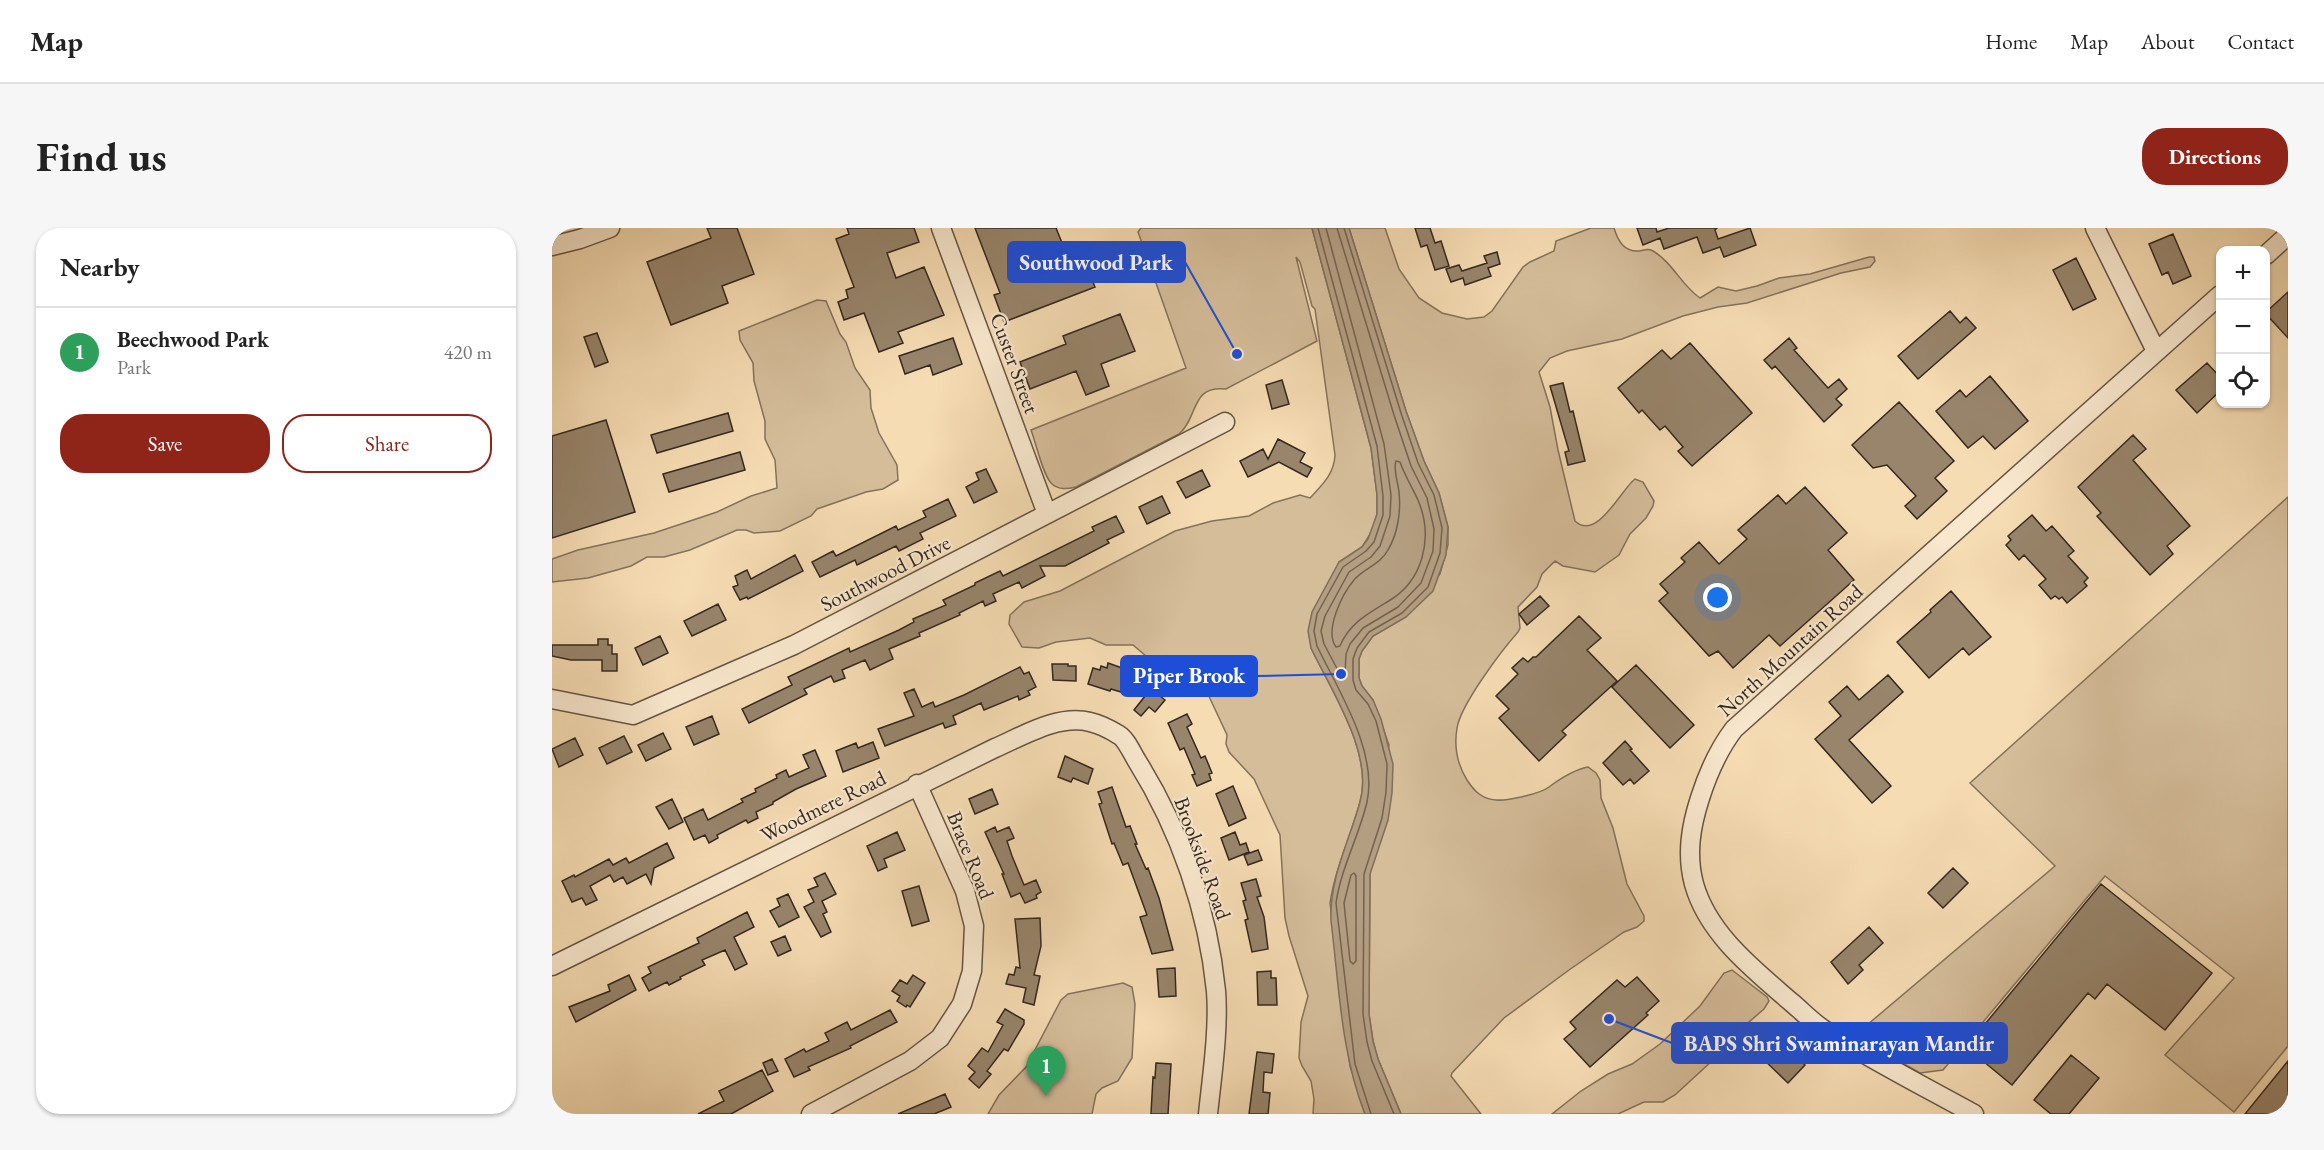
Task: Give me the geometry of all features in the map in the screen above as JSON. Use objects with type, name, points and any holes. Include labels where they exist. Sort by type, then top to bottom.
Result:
[{"type":"street","points":[[552,246],[580,240],[610,228]]},
{"type":"street","name":"Custer Street","points":[[941,228],[1047,514]]},
{"type":"street","points":[[2095,228],[2156,351]]},
{"type":"street","points":[[2270,251],[2288,235]]},
{"type":"street","name":"North Mountain Road","points":[[1974,1114],[1824,1030],[1749,965],[1720,933],[1705,912],[1694,884],[1689,860],[1691,826],[1719,749],[1734,729],[2216,298]]},
{"type":"street","name":"Southwood Drive","points":[[552,699],[633,715],[794,645],[1225,422]]},
{"type":"street","name":"Woodmere Road","points":[[552,966],[917,784],[1061,721],[1089,722],[1121,735]]},
{"type":"street","name":"Brookside Road","points":[[1121,735],[1150,782],[1179,845],[1197,894],[1209,940],[1216,994],[1213,1067],[1208,1114]]},
{"type":"street","name":"Brace Road","points":[[811,1114],[910,1061],[940,1038],[962,1004],[972,971],[974,926],[965,891],[917,784]]},
{"type":"shaded area","points":[[1141,228],[1312,228],[1371,448],[1377,495],[1377,514],[1372,531],[1362,547],[1339,562],[1311,648],[1348,723],[1361,764],[1363,783],[1360,802],[1330,903],[1350,1066],[1365,1114],[1313,1114],[1314,1099],[1311,1081],[1299,1058],[1301,1022],[1308,996],[1285,918],[1280,835],[1254,779],[1229,752],[1226,744],[1227,735],[1199,675],[1172,680],[1164,676],[1153,662],[1133,645],[1106,645],[1090,638],[1056,642],[1039,648],[1022,647],[1009,624],[1010,615],[1024,602],[1060,591],[1175,531],[1212,521],[1249,516],[1273,503],[1300,495],[1310,498],[1327,478],[1334,462],[1335,455],[1315,309],[1312,306],[1300,262],[1296,257],[1317,341],[1226,389],[1206,392],[1196,404],[1190,419],[1179,434],[1076,487],[1066,489],[1052,484],[1043,467],[1031,430],[1186,368],[1138,232]]},
{"type":"shaded area","points":[[1349,228],[1385,228],[1399,269],[1419,298],[1442,313],[1467,319],[1484,317],[1492,311],[1523,267],[1554,251],[1556,241],[1591,228],[1614,228],[1620,241],[1629,250],[1653,251],[1700,298],[1718,287],[1736,291],[1779,278],[1810,274],[1869,257],[1874,257],[1875,261],[1870,267],[1841,273],[1747,303],[1718,307],[1683,316],[1622,339],[1567,351],[1550,358],[1539,372],[1550,407],[1575,521],[1583,526],[1592,525],[1608,511],[1635,479],[1643,482],[1654,501],[1653,506],[1646,518],[1630,534],[1619,555],[1595,572],[1563,566],[1555,561],[1542,574],[1537,587],[1518,607],[1520,628],[1518,632],[1502,651],[1466,705],[1457,728],[1457,755],[1461,768],[1473,788],[1479,794],[1496,800],[1538,792],[1583,768],[1588,767],[1596,773],[1600,780],[1601,798],[1613,828],[1627,884],[1644,916],[1644,921],[1569,970],[1504,1018],[1452,1073],[1451,1076],[1481,1114],[1401,1114],[1373,1041],[1369,1014],[1370,874],[1389,745],[1373,700],[1359,678],[1359,659],[1373,636],[1406,617],[1440,574],[1448,545],[1448,527],[1439,493],[1424,461],[1406,411]]},
{"type":"shaded area","points":[[817,300],[826,301],[840,334],[846,342],[855,368],[870,390],[871,408],[879,433],[897,465],[898,480],[883,489],[866,492],[817,509],[811,516],[780,531],[754,533],[737,530],[690,550],[664,557],[647,557],[631,566],[588,578],[552,582],[552,559],[578,550],[654,533],[717,512],[751,496],[777,488],[775,460],[765,439],[765,421],[754,381],[753,363],[740,340],[739,331]]},
{"type":"shaded area","points":[[2288,497],[2288,1046],[2234,1112],[2165,1055],[2234,978],[2105,876],[1943,1070],[1920,1073],[1854,1036],[2055,866],[1970,783]]},
{"type":"shaded area","points":[[1732,970],[1769,1001],[1764,1009],[1727,1041],[1713,1060],[1675,1095],[1663,1102],[1644,1102],[1618,1114],[1552,1114],[1581,1091],[1608,1074],[1632,1064],[1660,1044],[1700,1006],[1724,973]]},
{"type":"shaded area","points":[[1123,983],[1132,987],[1135,1004],[1132,1058],[1118,1081],[1102,1088],[1096,1094],[1092,1114],[988,1114],[999,1095],[1026,1067],[1061,1000],[1068,994]]},
{"type":"water","points":[[1312,228],[1349,228],[1406,411],[1424,461],[1439,493],[1448,527],[1446,555],[1433,591],[1406,617],[1373,636],[1359,659],[1359,678],[1373,700],[1381,719],[1393,764],[1388,820],[1370,874],[1369,1014],[1378,1059],[1401,1114],[1365,1114],[1346,1043],[1331,921],[1336,875],[1360,802],[1363,783],[1356,743],[1311,648],[1308,631],[1312,612],[1339,562],[1362,547],[1368,539],[1377,514],[1377,495],[1371,448]]},
{"type":"building","points":[[707,228],[737,228],[754,274],[722,286],[728,303],[671,325],[647,262],[711,238]]},
{"type":"building","points":[[847,228],[914,228],[919,242],[887,253],[896,278],[924,267],[944,315],[898,332],[903,343],[879,352],[864,313],[844,320],[838,302],[848,298],[846,290],[854,287],[836,239],[849,234]]},
{"type":"building","points":[[975,228],[1056,228],[1071,265],[1087,259],[1090,269],[1088,270],[1095,287],[1004,322],[994,295],[1000,293]]},
{"type":"building","points":[[1415,228],[1430,228],[1435,243],[1441,241],[1449,266],[1435,270],[1427,245],[1421,247]]},
{"type":"building","points":[[1637,228],[1656,228],[1657,232],[1669,228],[1717,228],[1715,230],[1718,239],[1750,228],[1756,245],[1724,257],[1720,247],[1703,253],[1697,237],[1664,249],[1660,238],[1643,245]]},
{"type":"building","points":[[2173,234],[2191,276],[2173,284],[2168,272],[2162,275],[2149,244]]},
{"type":"building","points":[[1497,252],[1500,264],[1488,268],[1491,276],[1465,285],[1463,278],[1451,282],[1446,269],[1459,265],[1462,271],[1487,263],[1484,256]]},
{"type":"building","points":[[2076,258],[2096,299],[2073,310],[2053,270]]},
{"type":"building","points":[[2288,292],[2288,338],[2270,318],[2270,308]]},
{"type":"building","points":[[1950,311],[1960,323],[1966,317],[1976,328],[1918,379],[1898,356]]},
{"type":"building","points":[[1120,314],[1135,351],[1101,364],[1109,386],[1086,395],[1076,371],[1030,389],[1020,362],[1066,344],[1063,336]]},
{"type":"building","points":[[597,333],[608,362],[595,367],[584,337]]},
{"type":"building","points":[[953,338],[962,364],[933,375],[930,365],[905,374],[899,356]]},
{"type":"building","points":[[1789,338],[1797,348],[1794,350],[1828,388],[1839,379],[1847,389],[1836,399],[1842,405],[1824,422],[1775,366],[1772,369],[1764,360]]},
{"type":"building","points":[[1690,343],[1752,413],[1692,466],[1678,451],[1683,447],[1665,426],[1660,430],[1642,410],[1639,413],[1618,388],[1662,350],[1671,359]]},
{"type":"building","points":[[2207,363],[2216,373],[2216,395],[2197,413],[2176,390]]},
{"type":"building","points":[[1990,376],[2028,421],[1995,449],[1983,436],[1968,448],[1936,411],[1960,390],[1966,397]]},
{"type":"building","points":[[1282,380],[1289,404],[1272,409],[1266,385]]},
{"type":"building","points":[[1563,383],[1570,412],[1573,411],[1585,461],[1568,465],[1565,452],[1569,451],[1550,386]]},
{"type":"building","points":[[1899,402],[1954,461],[1935,478],[1947,491],[1917,519],[1905,506],[1916,496],[1887,465],[1873,468],[1852,445]]},
{"type":"building","points":[[728,413],[733,431],[657,453],[651,435]]},
{"type":"building","points":[[606,420],[635,512],[552,538],[552,436]]},
{"type":"building","points":[[2133,435],[2146,449],[2133,460],[2190,526],[2167,546],[2173,554],[2150,575],[2097,516],[2101,513],[2078,487]]},
{"type":"building","points":[[1278,439],[1305,453],[1300,462],[1312,468],[1307,477],[1279,462],[1248,477],[1240,461],[1263,449],[1268,459]]},
{"type":"building","points":[[740,452],[745,470],[669,492],[663,474]]},
{"type":"building","points":[[986,469],[997,492],[974,503],[966,487],[979,480],[976,473]]},
{"type":"building","points":[[1202,470],[1210,486],[1186,498],[1177,482]]},
{"type":"building","points":[[1805,487],[1847,533],[1828,550],[1854,580],[1780,646],[1769,635],[1733,668],[1718,651],[1709,656],[1659,601],[1668,593],[1660,584],[1685,562],[1681,558],[1699,542],[1719,564],[1747,539],[1738,530],[1778,495],[1786,504]]},
{"type":"building","points":[[1162,496],[1170,513],[1147,524],[1139,507]]},
{"type":"building","points":[[948,499],[956,516],[920,533],[923,539],[899,551],[896,546],[857,565],[855,560],[820,577],[812,562],[833,551],[836,556],[896,526],[898,530],[926,517],[923,511]]},
{"type":"building","points":[[2032,515],[2046,531],[2052,526],[2074,551],[2068,556],[2088,578],[2084,582],[2087,586],[2067,603],[2062,597],[2059,599],[2055,596],[2051,599],[2039,585],[2046,579],[2024,555],[2019,560],[2006,545],[2011,540],[2008,536]]},
{"type":"building","points":[[1116,516],[1124,532],[1107,540],[1109,543],[1065,566],[1040,566],[1045,576],[1022,588],[1019,582],[993,594],[996,601],[985,606],[983,601],[959,613],[960,615],[919,633],[920,636],[889,649],[893,659],[870,670],[865,660],[842,670],[845,678],[834,682],[831,676],[804,689],[807,694],[749,723],[742,709],[792,685],[788,677],[849,648],[850,652],[899,630],[914,622],[913,619],[946,605],[943,600],[975,583],[1000,571],[1003,576],[1094,531],[1092,527]]},
{"type":"building","points":[[795,555],[803,571],[748,599],[747,597],[740,600],[733,587],[738,585],[735,576],[747,570],[751,579]]},
{"type":"building","points":[[1951,591],[1991,637],[1969,655],[1963,648],[1929,678],[1897,642]]},
{"type":"building","points":[[1540,596],[1549,606],[1527,625],[1519,614]]},
{"type":"building","points":[[718,604],[726,620],[692,636],[684,621]]},
{"type":"building","points":[[1579,616],[1601,638],[1587,650],[1617,681],[1562,731],[1566,735],[1539,761],[1499,718],[1509,709],[1496,696],[1518,674],[1512,668],[1523,658],[1528,662],[1536,657]]},
{"type":"building","points":[[660,636],[668,653],[643,665],[635,648]]},
{"type":"building","points":[[598,639],[608,639],[608,645],[612,645],[612,654],[617,654],[617,671],[602,671],[602,660],[571,660],[552,656],[552,645],[598,645]]},
{"type":"building","points":[[1108,663],[1125,669],[1124,673],[1127,674],[1121,692],[1088,684],[1093,668],[1100,670],[1101,666],[1107,668]]},
{"type":"building","points":[[1052,664],[1076,666],[1076,681],[1053,680]]},
{"type":"building","points":[[1636,665],[1694,725],[1670,748],[1612,687]]},
{"type":"building","points":[[1020,667],[1024,674],[1029,672],[1036,687],[1028,691],[1030,695],[1019,700],[1018,696],[984,710],[981,703],[953,716],[956,724],[945,728],[943,723],[885,746],[878,729],[914,716],[904,693],[914,689],[922,707],[933,702],[935,707]]},
{"type":"building","points":[[1888,675],[1903,692],[1849,740],[1891,786],[1872,803],[1815,739],[1841,716],[1829,702],[1847,686],[1859,700]]},
{"type":"building","points":[[1161,676],[1169,682],[1159,695],[1165,700],[1155,712],[1149,707],[1141,716],[1134,710]]},
{"type":"building","points":[[1187,714],[1192,724],[1187,727],[1201,758],[1205,756],[1212,773],[1209,774],[1211,780],[1197,786],[1192,775],[1195,774],[1184,748],[1180,750],[1168,723]]},
{"type":"building","points":[[712,716],[719,734],[694,745],[686,727]]},
{"type":"building","points":[[663,733],[671,749],[646,761],[638,745]]},
{"type":"building","points":[[624,736],[632,752],[607,764],[599,748]]},
{"type":"building","points":[[575,738],[583,755],[559,767],[552,749]]},
{"type":"building","points":[[1625,741],[1649,771],[1634,784],[1630,779],[1623,785],[1603,763]]},
{"type":"building","points":[[873,742],[879,758],[843,772],[836,751],[856,743],[858,748]]},
{"type":"building","points":[[815,750],[826,776],[773,802],[756,812],[758,818],[748,823],[746,820],[717,835],[718,838],[709,843],[705,835],[694,840],[684,818],[703,809],[708,820],[743,802],[741,799],[777,778],[776,775],[786,770],[789,777],[809,768],[803,755]]},
{"type":"building","points":[[1065,756],[1093,769],[1088,784],[1073,778],[1071,782],[1058,777]]},
{"type":"building","points":[[1233,786],[1246,818],[1229,826],[1216,794]]},
{"type":"building","points":[[1112,787],[1126,827],[1130,826],[1137,844],[1135,844],[1146,869],[1148,868],[1173,950],[1152,954],[1140,917],[1147,915],[1128,863],[1123,865],[1114,843],[1112,844],[1099,804],[1102,803],[1098,792]]},
{"type":"building","points":[[992,789],[998,804],[975,814],[969,799]]},
{"type":"building","points":[[672,799],[683,822],[669,829],[656,807]]},
{"type":"building","points":[[995,827],[997,832],[1009,827],[1014,838],[1007,841],[1012,856],[1024,885],[1036,880],[1041,892],[1036,895],[1037,898],[1025,903],[1020,893],[1011,897],[1002,874],[1004,874],[985,832]]},
{"type":"building","points":[[897,832],[905,850],[884,859],[887,867],[878,871],[867,846]]},
{"type":"building","points":[[1235,832],[1240,845],[1246,843],[1249,852],[1229,860],[1221,838]]},
{"type":"building","points":[[667,843],[674,858],[654,868],[651,884],[646,874],[627,884],[623,877],[614,882],[610,875],[590,886],[597,900],[586,905],[582,898],[572,902],[562,881],[574,875],[575,877],[609,859],[613,865],[626,858],[629,863]]},
{"type":"building","points":[[1258,850],[1262,860],[1248,865],[1244,855]]},
{"type":"building","points":[[1953,868],[1968,883],[1943,908],[1928,893]]},
{"type":"building","points":[[825,873],[836,894],[822,901],[827,912],[823,914],[831,932],[821,937],[804,907],[814,902],[808,890],[818,886],[814,878]]},
{"type":"building","points":[[1256,879],[1261,896],[1257,897],[1264,917],[1268,949],[1252,952],[1245,920],[1248,919],[1243,901],[1246,900],[1241,883]]},
{"type":"building","points":[[2101,884],[2212,973],[2165,1030],[2107,984],[2095,999],[2088,993],[2012,1085],[1966,1047]]},
{"type":"building","points":[[919,886],[929,921],[912,926],[902,891]]},
{"type":"building","points":[[788,894],[799,917],[779,927],[770,911],[780,906],[777,899]]},
{"type":"building","points":[[747,912],[754,927],[734,937],[747,964],[735,970],[725,950],[702,960],[705,965],[680,977],[681,979],[669,985],[667,982],[649,991],[642,978],[651,973],[648,967],[699,943],[697,938]]},
{"type":"building","points":[[1040,918],[1041,946],[1034,975],[1040,976],[1034,1005],[1023,1002],[1026,988],[1006,984],[1009,974],[1014,975],[1016,967],[1020,968],[1015,919]]},
{"type":"building","points":[[1869,927],[1883,943],[1859,965],[1863,970],[1848,984],[1831,962]]},
{"type":"building","points":[[785,936],[791,950],[778,956],[771,942]]},
{"type":"building","points":[[1175,968],[1176,996],[1159,997],[1157,969]]},
{"type":"building","points":[[1271,971],[1271,978],[1276,978],[1277,1005],[1258,1005],[1257,972]]},
{"type":"building","points":[[629,975],[636,990],[576,1022],[569,1007],[610,991],[608,985]]},
{"type":"building","points":[[913,975],[925,983],[910,1007],[907,1005],[906,1007],[897,1001],[900,996],[892,991],[900,980],[907,984]]},
{"type":"building","points":[[1637,977],[1659,1001],[1646,1013],[1648,1015],[1590,1067],[1564,1039],[1576,1029],[1570,1022],[1617,980],[1625,987]]},
{"type":"building","points":[[1005,1009],[1024,1020],[1024,1024],[1008,1051],[1004,1049],[987,1071],[991,1074],[979,1088],[969,1079],[975,1072],[968,1066],[982,1048],[988,1052],[1003,1025],[997,1022]]},
{"type":"building","points":[[890,1010],[897,1022],[850,1046],[851,1048],[808,1067],[810,1070],[794,1077],[785,1059],[804,1049],[806,1052],[829,1041],[825,1033],[847,1022],[851,1030]]},
{"type":"building","points":[[1777,1039],[1805,1065],[1788,1083],[1760,1056]]},
{"type":"building","points":[[1257,1052],[1274,1054],[1272,1073],[1264,1072],[1263,1092],[1270,1093],[1268,1114],[1249,1114]]},
{"type":"building","points":[[2071,1055],[2099,1078],[2069,1114],[2051,1114],[2034,1100]]},
{"type":"building","points":[[772,1059],[778,1071],[768,1075],[763,1063]]},
{"type":"building","points":[[2288,1061],[2288,1114],[2245,1114]]},
{"type":"building","points":[[1156,1063],[1171,1064],[1168,1114],[1151,1114]]},
{"type":"building","points":[[762,1070],[773,1091],[731,1114],[698,1114],[724,1101],[719,1091]]},
{"type":"building","points":[[945,1094],[951,1107],[934,1114],[898,1114]]},
{"type":"place","name":"Southwood Park","points":[[1237,354]]},
{"type":"place","name":"Piper Brook","points":[[1341,674]]},
{"type":"place","name":"BAPS Shri Swaminarayan Mandir","points":[[1609,1019]]},
{"type":"place","name":"Beechwood Park","points":[[1046,1096]]}]
